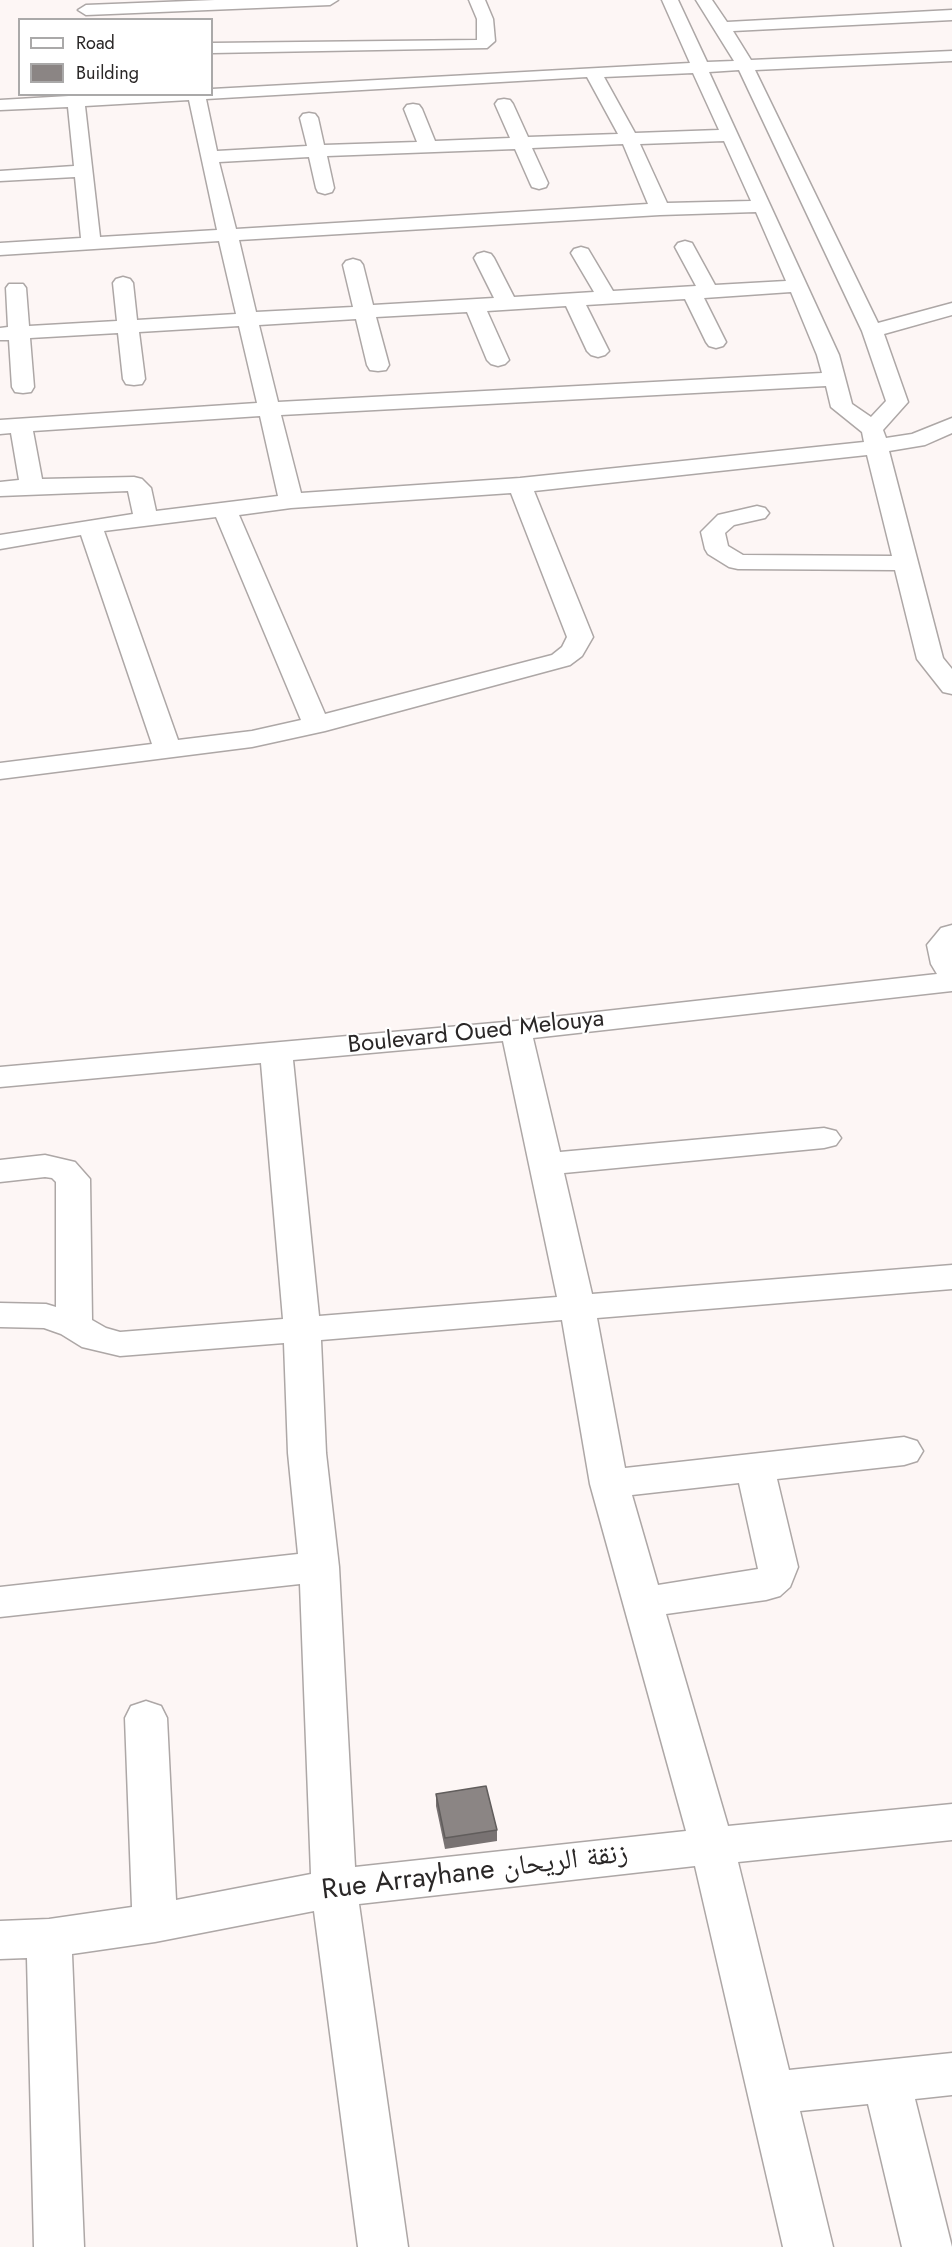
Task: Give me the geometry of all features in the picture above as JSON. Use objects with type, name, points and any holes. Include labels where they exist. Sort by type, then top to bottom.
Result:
[{"type":"street","points":[[86,10],[252,6],[330,0]]},
{"type":"street","points":[[213,48],[262,42],[481,45],[487,41],[485,19],[477,0]]},
{"type":"street","points":[[670,0],[828,355],[842,407],[875,438],[904,563],[930,659],[952,686]]},
{"type":"street","points":[[704,0],[742,59],[872,331],[897,402],[875,438]]},
{"type":"street","points":[[722,27],[952,15]]},
{"type":"street","points":[[742,59],[952,43]]},
{"type":"street","points":[[555,60],[952,56]]},
{"type":"street","points":[[213,95],[592,72],[698,60]]},
{"type":"street","points":[[592,72],[629,139],[660,209]]},
{"type":"street","points":[[0,105],[187,96]]},
{"type":"street","points":[[206,96],[208,157],[291,501]]},
{"type":"street","points":[[76,102],[92,245]]},
{"type":"street","points":[[504,104],[539,183]]},
{"type":"street","points":[[413,108],[428,146]]},
{"type":"street","points":[[309,118],[325,188]]},
{"type":"street","points":[[208,157],[316,150],[730,135]]},
{"type":"street","points":[[0,176],[84,171]]},
{"type":"street","points":[[0,249],[660,209],[763,206]]},
{"type":"street","points":[[685,248],[716,342]]},
{"type":"street","points":[[581,253],[607,298]]},
{"type":"street","points":[[484,258],[507,303]]},
{"type":"street","points":[[353,265],[378,365]]},
{"type":"street","points":[[123,283],[134,379]]},
{"type":"street","points":[[10,334],[798,286]]},
{"type":"street","points":[[16,288],[10,334],[23,387]]},
{"type":"street","points":[[573,300],[598,351]]},
{"type":"street","points":[[474,305],[498,360]]},
{"type":"street","points":[[872,331],[952,309]]},
{"type":"street","points":[[32,486],[11,426],[268,409],[835,379]]},
{"type":"street","points":[[0,542],[90,526],[224,508],[520,485],[875,438],[917,440],[952,425]]},
{"type":"street","points":[[0,489],[32,486],[134,484],[139,488],[146,519]]},
{"type":"street","points":[[0,771],[252,739],[316,725],[561,660],[573,651],[580,637],[520,485]]},
{"type":"street","points":[[224,508],[316,725]]},
{"type":"street","points":[[758,513],[726,520],[713,532],[717,549],[738,562],[904,563]]},
{"type":"street","points":[[90,526],[168,750]]},
{"type":"street","points":[[952,934],[942,945],[946,964],[952,974]]},
{"type":"street","name":"Boulevard Oued Melouya","points":[[0,1077],[516,1030],[952,982]]},
{"type":"street","points":[[516,1030],[577,1306],[609,1484],[712,1846],[808,2247]]},
{"type":"street","points":[[276,1052],[302,1329],[307,1453],[319,1567],[334,1888],[383,2247]]},
{"type":"street","points":[[545,1164],[824,1138]]},
{"type":"street","points":[[0,1171],[45,1166],[63,1169],[73,1179],[74,1325]]},
{"type":"street","points":[[0,1316],[46,1316],[74,1325],[94,1338],[120,1344],[952,1277]]},
{"type":"street","points":[[609,1484],[904,1451]]},
{"type":"street","points":[[642,1602],[766,1585],[776,1576],[778,1567],[755,1468]]},
{"type":"street","points":[[0,1602],[319,1567]]},
{"type":"street","points":[[146,1718],[155,1923]]},
{"type":"street","name":"Rue Arrayhane زنقة الريحان","points":[[0,1940],[49,1938],[155,1923],[334,1888],[952,1822]]},
{"type":"street","points":[[49,1938],[59,2247]]},
{"type":"street","points":[[771,2093],[952,2074]]},
{"type":"street","points":[[886,2081],[927,2247]]},
{"type":"building","points":[[486,1786],[497,1830],[445,1838],[436,1794]]}]
